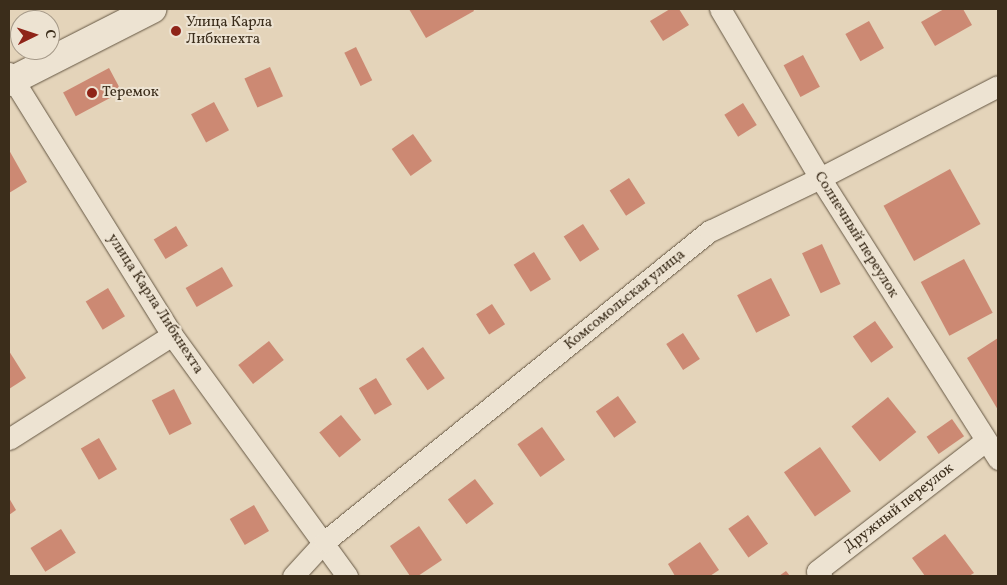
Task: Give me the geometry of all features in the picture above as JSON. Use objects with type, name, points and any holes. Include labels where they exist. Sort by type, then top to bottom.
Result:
[{"type":"street","points":[[10,78],[152,9]]},
{"type":"street","name":"Солнечный переулок","points":[[720,9],[820,178],[985,441],[998,458]]},
{"type":"street","name":"улица Карла Либкнехта","points":[[10,78],[172,336],[347,576]]},
{"type":"street","name":"Комсомольская улица","points":[[293,576],[324,542],[710,231],[820,178],[998,86]]},
{"type":"street","points":[[9,439],[172,336]]},
{"type":"street","name":"Дружный переулок","points":[[821,576],[817,571],[985,441]]},
{"type":"building","points":[[409,9],[473,9],[474,11],[426,38]]},
{"type":"building","points":[[670,9],[679,9],[689,25],[663,41],[650,21]]},
{"type":"building","points":[[944,9],[963,9],[972,25],[935,46],[921,22]]},
{"type":"building","points":[[869,21],[884,48],[860,61],[845,34]]},
{"type":"building","points":[[356,47],[372,80],[361,86],[344,53]]},
{"type":"building","points":[[803,55],[820,87],[800,97],[784,65]]},
{"type":"building","points":[[270,67],[283,96],[257,108],[244,78]]},
{"type":"building","name":"Теремок","points":[[109,68],[122,92],[76,116],[63,92]]},
{"type":"building","points":[[214,102],[229,130],[206,142],[191,114]]},
{"type":"building","points":[[743,103],[757,125],[738,137],[724,115]]},
{"type":"building","points":[[413,134],[432,161],[411,176],[392,149]]},
{"type":"building","points":[[9,150],[27,182],[9,193]]},
{"type":"building","points":[[950,169],[981,224],[914,261],[884,206]]},
{"type":"building","points":[[629,178],[645,203],[626,216],[610,191]]},
{"type":"building","points":[[583,224],[599,249],[580,262],[564,237]]},
{"type":"building","points":[[176,226],[188,246],[166,259],[154,239]]},
{"type":"building","points":[[822,244],[841,284],[821,293],[802,253]]},
{"type":"building","points":[[534,252],[551,279],[531,292],[514,265]]},
{"type":"building","points":[[964,259],[993,313],[949,336],[921,282]]},
{"type":"building","points":[[222,267],[233,286],[197,307],[186,288]]},
{"type":"building","points":[[771,278],[790,315],[756,333],[737,295]]},
{"type":"building","points":[[108,288],[125,316],[103,330],[86,301]]},
{"type":"building","points":[[492,304],[505,324],[489,334],[476,314]]},
{"type":"building","points":[[875,321],[893,347],[871,363],[853,336]]},
{"type":"building","points":[[683,333],[700,359],[683,370],[666,344]]},
{"type":"building","points":[[998,338],[998,410],[967,358]]},
{"type":"building","points":[[269,341],[284,360],[253,384],[238,365]]},
{"type":"building","points":[[423,347],[445,378],[428,390],[406,359]]},
{"type":"building","points":[[9,351],[26,378],[9,389]]},
{"type":"building","points":[[376,378],[392,405],[375,415],[359,388]]},
{"type":"building","points":[[174,389],[192,424],[169,435],[152,400]]},
{"type":"building","points":[[618,396],[636,422],[614,438],[596,411]]},
{"type":"building","points":[[888,397],[916,432],[880,462],[851,427]]},
{"type":"building","points":[[341,415],[361,440],[339,457],[319,433]]},
{"type":"building","points":[[952,419],[964,436],[939,454],[927,437]]},
{"type":"building","points":[[542,427],[565,460],[540,477],[517,444]]},
{"type":"building","points":[[99,438],[117,469],[99,480],[81,448]]},
{"type":"building","points":[[820,447],[851,491],[815,516],[784,472]]},
{"type":"building","points":[[475,479],[494,504],[467,524],[448,499]]},
{"type":"building","points":[[9,498],[16,510],[9,515]]},
{"type":"building","points":[[254,505],[269,531],[245,545],[230,519]]},
{"type":"building","points":[[748,515],[768,544],[748,557],[728,529]]},
{"type":"building","points":[[419,526],[442,560],[418,576],[410,576],[390,546]]},
{"type":"building","points":[[61,529],[76,553],[45,572],[30,548]]},
{"type":"building","points":[[945,534],[974,573],[969,576],[925,576],[912,558]]},
{"type":"building","points":[[700,542],[719,570],[710,576],[675,576],[668,564]]},
{"type":"building","points":[[786,571],[790,576],[779,576]]},
{"type":"place","name":"Улица Карла Либкнехта","points":[[176,31]]},
{"type":"place","name":"Теремок","points":[[92,93]]}]
